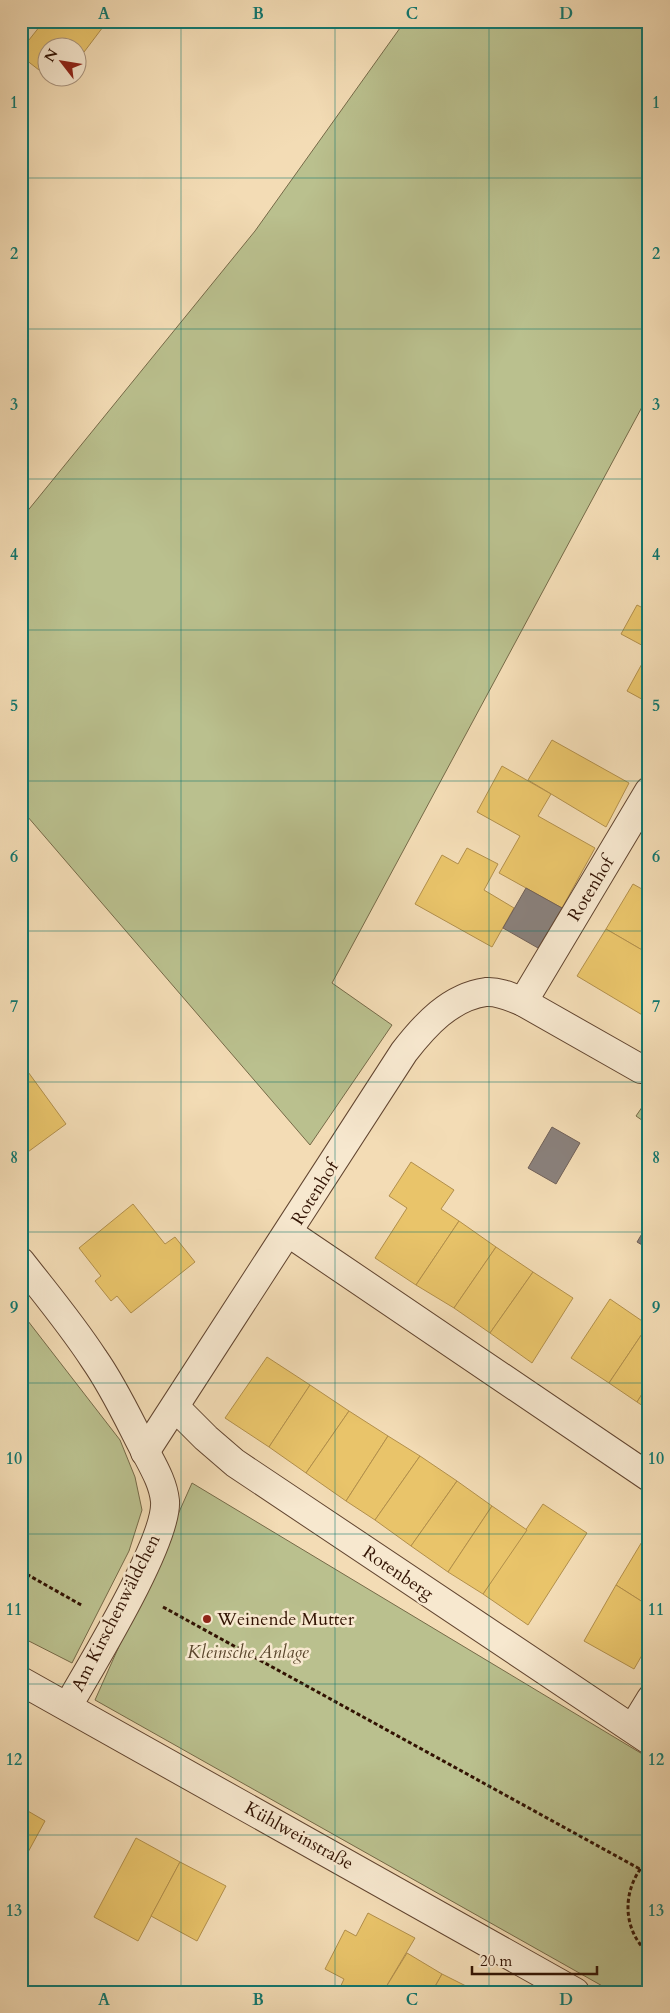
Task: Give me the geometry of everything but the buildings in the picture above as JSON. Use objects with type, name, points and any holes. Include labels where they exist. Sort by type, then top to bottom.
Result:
[{"type":"street","name":"Rotenhof","points":[[523,1002],[649,791]]},
{"type":"street","name":"Rotenhof","points":[[629,827],[649,807]]},
{"type":"street","name":"Rotenhof","points":[[145,1452],[289,1233],[404,1052],[425,1025],[448,1007],[486,992],[504,994],[523,1002],[641,1069]]},
{"type":"street","points":[[289,1233],[649,1477]]},
{"type":"street","name":"Am Kirschenwäldchen","points":[[21,1262],[95,1360],[118,1397],[154,1468],[165,1502],[162,1521],[132,1589],[68,1706]]},
{"type":"street","name":"Rotenberg","points":[[175,1406],[206,1438],[235,1462],[639,1735]]},
{"type":"street","name":"Kühlweinstraße","points":[[21,1681],[575,1992]]},
{"type":"lane","name":"Rotenberg","points":[[639,1735],[649,1698]]},
{"type":"path","points":[[21,1571],[114,1624]]},
{"type":"path","points":[[132,1589],[649,1874]]},
{"type":"path","points":[[649,1859],[639,1869],[628,1894],[628,1921],[640,1946],[649,1954]]},
{"type":"green space","points":[[405,21],[649,21],[649,394],[332,983],[392,1025],[310,1145],[21,809],[21,519],[255,231]]},
{"type":"green space","points":[[649,1097],[649,1125],[636,1116]]},
{"type":"green space","points":[[21,1312],[120,1440],[135,1477],[142,1510],[129,1551],[72,1663],[21,1637]]},
{"type":"green space","name":"Kleinsche Anlage","points":[[192,1483],[649,1758],[649,1992],[613,1992],[95,1700]]},
{"type":"place","name":"Weinende Mutter","points":[[207,1619]]}]
